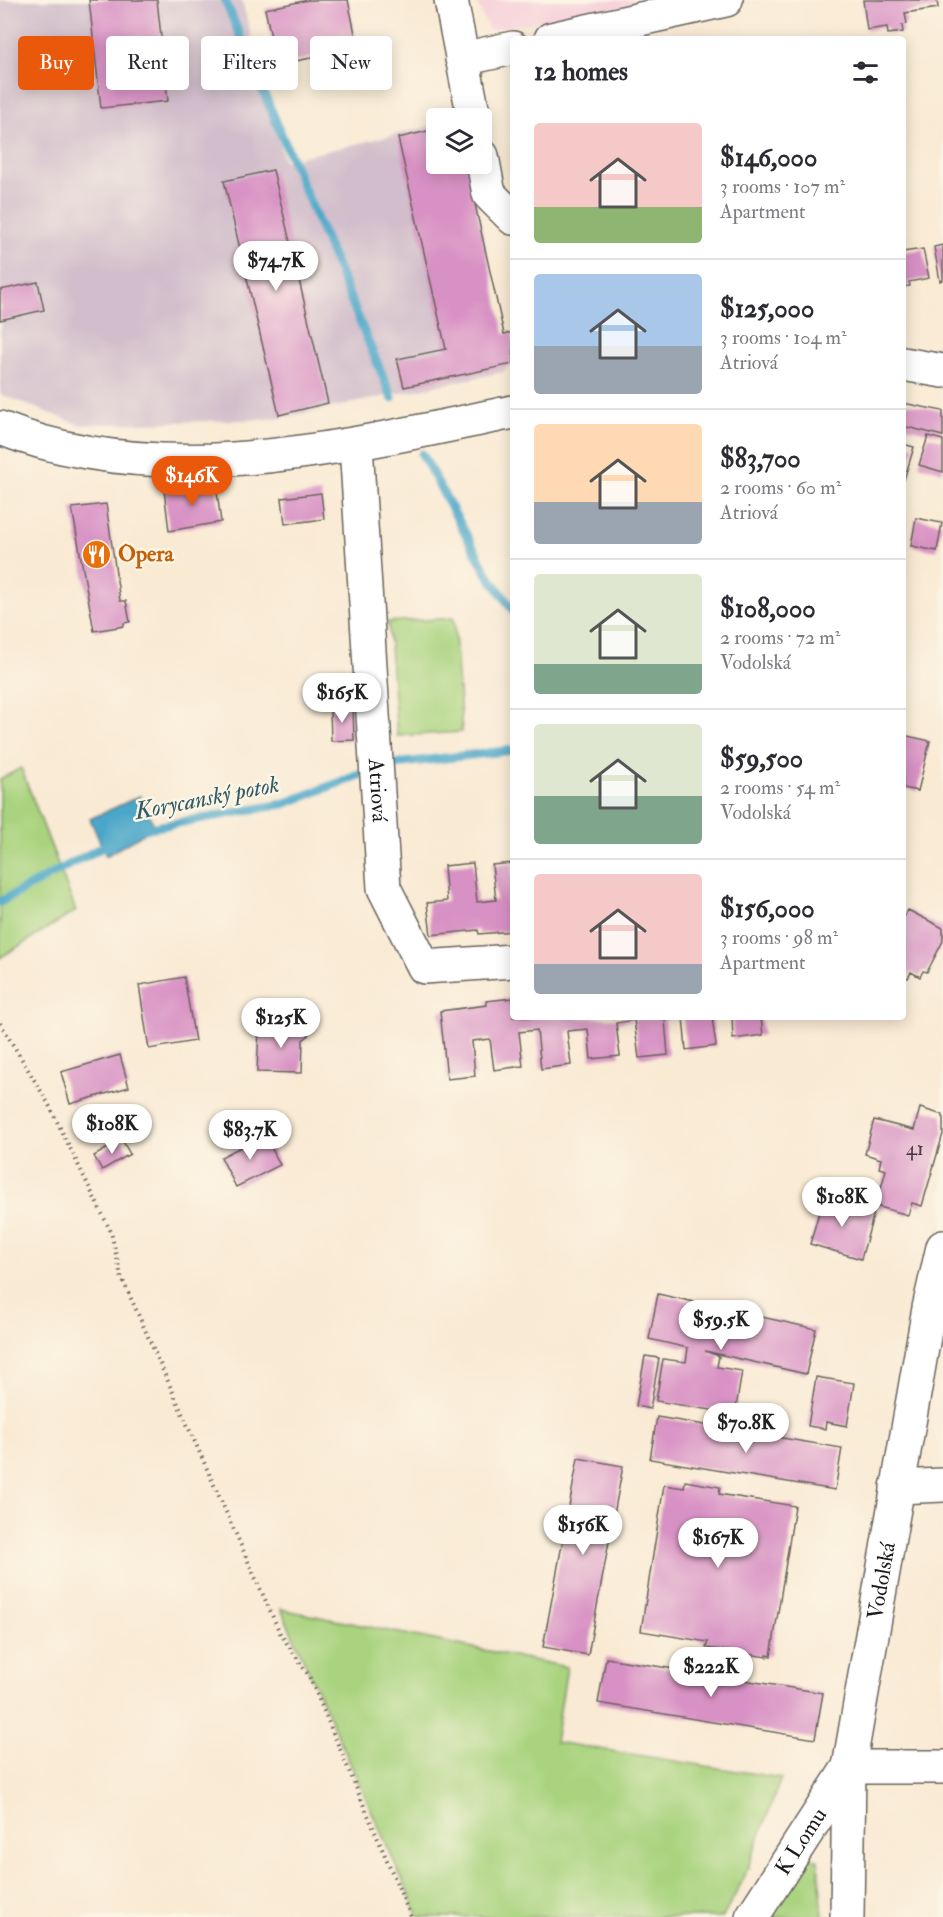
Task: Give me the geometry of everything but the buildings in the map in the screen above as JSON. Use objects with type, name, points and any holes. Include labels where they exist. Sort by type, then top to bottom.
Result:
[{"type":"street","points":[[451,0],[472,108]]},
{"type":"street","points":[[578,36],[631,30],[726,0]]},
{"type":"street","points":[[462,59],[510,49]]},
{"type":"street","points":[[485,174],[489,194],[510,215]]},
{"type":"street","points":[[0,428],[40,444],[150,459],[258,459],[356,445],[510,413]]},
{"type":"street","name":"Atriová","points":[[356,445],[384,888],[424,967],[510,961]]},
{"type":"street","name":"Vodolská","points":[[847,1917],[846,1847],[849,1767],[897,1487],[943,1247]]},
{"type":"street","points":[[897,1487],[943,1485]]},
{"type":"street","points":[[849,1767],[943,1767]]},
{"type":"street","name":"K Lomu","points":[[752,1917],[849,1767]]},
{"type":"path","points":[[0,1023],[48,1103],[111,1232],[121,1276],[280,1633],[309,1676],[411,1917]]},
{"type":"shaded area","points":[[0,0],[242,0],[251,36],[201,36],[201,90],[265,90],[284,161],[426,127],[426,174],[470,174],[510,359],[510,365],[503,372],[276,419],[80,425],[0,394]]},
{"type":"shaded area","points":[[475,0],[665,0],[489,30]]},
{"type":"green space","points":[[454,618],[462,732],[397,736],[388,622]]},
{"type":"green space","points":[[21,768],[76,911],[0,958],[0,779]]},
{"type":"green space","points":[[281,1609],[567,1667],[555,1742],[781,1778],[744,1878],[723,1917],[419,1917]]},
{"type":"green space","points":[[802,1856],[818,1860],[823,1917],[769,1917]]},
{"type":"water","points":[[140,796],[155,827],[106,856],[90,819]]},
{"type":"waterway","name":"Korycanský potok","points":[[225,0],[392,398]]},
{"type":"waterway","name":"Korycanský potok","points":[[422,454],[487,573],[510,606]]},
{"type":"waterway","name":"Korycanský potok","points":[[386,765],[510,750]]},
{"type":"waterway","name":"Korycanský potok","points":[[144,829],[283,804],[362,774]]},
{"type":"waterway","name":"Korycanský potok","points":[[0,902],[112,842]]},
{"type":"place","name":"Opera","points":[[97,554]]}]
